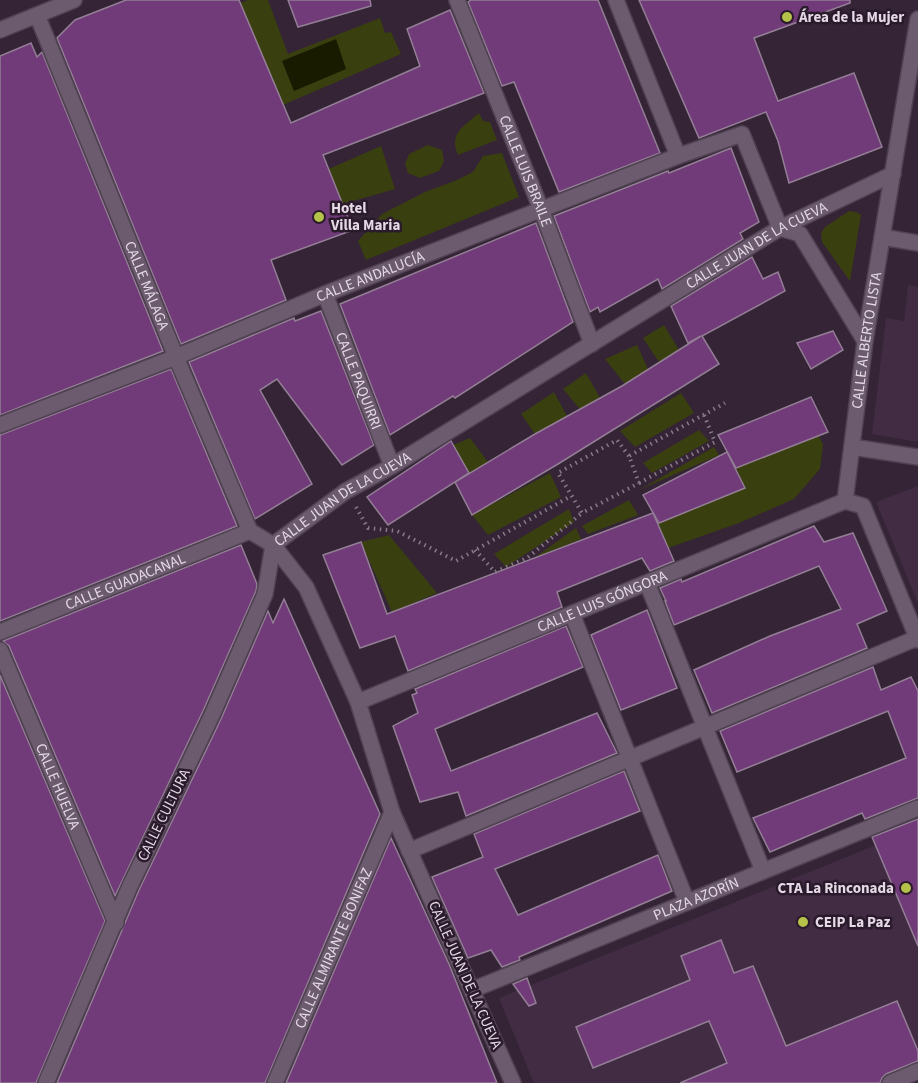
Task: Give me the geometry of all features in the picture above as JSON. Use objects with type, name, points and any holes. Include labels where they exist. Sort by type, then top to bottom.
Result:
[{"type":"street","points":[[0,30],[74,0]]},
{"type":"street","name":"CALLE LUIS BRAILE","points":[[457,0],[541,209],[592,344]]},
{"type":"street","points":[[616,0],[678,156]]},
{"type":"street","name":"CALLE MÁLAGA","points":[[37,15],[176,357],[250,531]]},
{"type":"street","name":"CALLE ALBERTO LISTA","points":[[845,501],[865,341],[918,19]]},
{"type":"street","name":"CALLE ANDALUCÍA","points":[[0,425],[176,357],[325,294],[541,209],[742,134],[780,228]]},
{"type":"street","name":"CALLE JUAN DE LA CUEVA","points":[[508,1078],[472,990],[392,812],[358,702],[306,587],[273,545],[346,490],[392,466],[780,228],[893,174]]},
{"type":"street","points":[[780,228],[800,234],[865,341]]},
{"type":"street","points":[[882,237],[918,243]]},
{"type":"street","name":"CALLE PAQUIRRI","points":[[325,294],[392,466]]},
{"type":"street","points":[[852,447],[918,457]]},
{"type":"street","points":[[409,851],[918,639],[863,506],[845,501]]},
{"type":"street","name":"CALLE LUIS GÓNGORA","points":[[358,702],[845,501]]},
{"type":"street","points":[[250,531],[273,545]]},
{"type":"street","name":"CALLE GUADACANAL","points":[[0,632],[250,531]]},
{"type":"street","name":"CALLE CULTURA","points":[[46,1083],[130,886],[212,714],[265,594],[273,545]]},
{"type":"street","points":[[647,583],[763,871]]},
{"type":"street","points":[[572,614],[687,902]]},
{"type":"street","name":"CALLE HUELVA","points":[[0,650],[116,923]]},
{"type":"street","name":"PLAZA AZORÍN","points":[[472,990],[918,808]]},
{"type":"street","name":"CALLE ALMIRANTE BONIFAZ","points":[[275,1083],[392,812]]},
{"type":"street","points":[[890,1083],[918,1071]]},
{"type":"path","points":[[629,456],[725,403]]},
{"type":"path","points":[[475,550],[495,572],[527,558],[582,513],[715,442],[704,415]]},
{"type":"path","points":[[582,513],[558,473],[617,440],[629,456],[639,483]]},
{"type":"path","points":[[346,490],[368,528],[396,531],[456,561],[571,496]]},
{"type":"shaded area","points":[[336,39],[346,69],[294,91],[282,61]]},
{"type":"shaded area","points":[[908,285],[918,287],[918,442],[872,434],[886,318],[904,321]]},
{"type":"shaded area","points":[[918,486],[918,603],[876,502]]},
{"type":"shaded area","name":"CEIP La Paz","points":[[918,824],[918,1057],[857,1083],[534,1083],[499,998],[876,845]]},
{"type":"green space","points":[[248,0],[268,0],[288,54],[380,18],[385,33],[391,32],[401,54],[283,105],[240,3]]},
{"type":"green space","points":[[479,113],[483,121],[490,122],[497,140],[458,155],[456,136]]},
{"type":"green space","points":[[428,145],[442,150],[444,161],[439,171],[420,178],[408,173],[405,164],[409,154]]},
{"type":"green space","points":[[381,146],[395,189],[343,204],[329,169]]},
{"type":"green space","points":[[502,153],[519,197],[366,260],[358,241],[382,214],[425,192],[473,172],[483,156]]},
{"type":"green space","points":[[849,211],[861,215],[850,281],[822,242],[821,233],[825,227]]},
{"type":"green space","points":[[664,325],[679,350],[659,362],[643,338]]},
{"type":"green space","points":[[637,345],[648,369],[625,384],[605,359]]},
{"type":"green space","points":[[586,373],[600,398],[580,409],[563,389]]},
{"type":"green space","points":[[554,392],[567,416],[535,434],[521,414]]},
{"type":"green space","points":[[681,393],[694,413],[635,447],[620,431]]},
{"type":"green space","points":[[699,430],[709,441],[652,473],[643,463]]},
{"type":"green space","points":[[819,436],[823,445],[820,469],[794,499],[739,523],[668,548],[658,523],[745,488],[736,468]]},
{"type":"green space","points":[[470,438],[488,462],[469,473],[453,445]]},
{"type":"green space","points":[[714,447],[719,455],[639,490]]},
{"type":"green space","points":[[550,473],[561,497],[488,535],[472,515]]},
{"type":"green space","points":[[629,500],[638,515],[588,534],[582,526]]},
{"type":"green space","points":[[569,509],[574,522],[506,567],[494,554]]},
{"type":"green space","points":[[576,528],[581,539],[534,558]]},
{"type":"green space","points":[[389,535],[437,593],[392,612],[361,542]]},
{"type":"building","points":[[126,0],[239,0],[291,123],[420,66],[407,29],[450,10],[484,93],[323,155],[353,230],[271,260],[286,300],[181,344],[57,38],[75,20]]},
{"type":"building","points":[[288,0],[370,0],[371,6],[298,27]]},
{"type":"building","points":[[471,0],[598,0],[660,153],[559,192],[514,82],[502,86],[468,2]]},
{"type":"building","points":[[639,0],[850,0],[850,3],[754,38],[778,101],[854,73],[882,147],[789,183],[778,141],[766,112],[699,138]]},
{"type":"building","points":[[31,43],[37,57],[42,52],[163,351],[0,415],[0,56]]},
{"type":"building","points":[[731,148],[759,222],[740,233],[743,239],[662,289],[658,279],[600,312],[598,307],[590,312],[554,216]]},
{"type":"building","points":[[536,223],[573,322],[455,398],[453,396],[390,435],[340,304]]},
{"type":"building","points":[[752,257],[763,279],[778,272],[785,291],[702,336],[719,364],[472,515],[455,482],[622,386],[701,336],[688,343],[671,306]]},
{"type":"building","points":[[321,311],[374,445],[342,465],[277,379],[260,390],[312,484],[255,519],[189,362],[294,318],[295,321]]},
{"type":"building","points":[[833,331],[843,350],[811,369],[797,343]]},
{"type":"building","points":[[171,369],[237,526],[0,621],[0,435]]},
{"type":"building","points":[[811,397],[828,432],[736,468],[718,435]]},
{"type":"building","points":[[451,441],[469,473],[388,525],[367,497]]},
{"type":"building","points":[[727,452],[745,488],[659,523],[643,495]]},
{"type":"building","points":[[653,513],[674,561],[650,571],[642,558],[557,592],[562,607],[408,671],[395,636],[360,648],[323,555],[361,542],[387,614]]},
{"type":"building","points":[[814,526],[824,542],[853,533],[887,611],[857,624],[867,648],[712,713],[694,670],[770,636],[841,609],[819,566],[674,625],[660,588],[681,579],[682,582]]},
{"type":"building","points":[[241,545],[257,584],[256,591],[203,711],[115,896],[9,646],[3,641]]},
{"type":"building","points":[[284,599],[380,814],[265,1083],[57,1083],[139,890],[221,719],[268,611],[273,623]]},
{"type":"building","points":[[647,610],[677,688],[621,710],[591,635]]},
{"type":"building","points":[[566,626],[583,667],[435,729],[451,771],[597,713],[617,753],[466,816],[458,792],[420,802],[393,726],[418,713],[412,695],[417,693],[415,689]]},
{"type":"building","points":[[873,667],[881,690],[911,677],[918,691],[918,798],[865,819],[862,813],[770,852],[753,818],[906,758],[888,711],[737,772],[720,731]]},
{"type":"building","points":[[0,675],[105,921],[36,1083],[0,1083]]},
{"type":"building","points":[[624,771],[640,811],[495,869],[518,915],[658,855],[672,891],[519,957],[520,960],[502,967],[491,950],[468,958],[432,877],[483,857],[474,834]]},
{"type":"building","name":"CTA La Rinconada","points":[[918,819],[918,946],[872,837]]},
{"type":"building","points":[[391,838],[449,964],[497,1083],[286,1083]]},
{"type":"building","points":[[721,940],[734,973],[753,966],[786,1046],[897,1001],[918,1051],[918,1061],[886,1074],[880,1083],[680,1083],[727,1063],[709,1021],[593,1068],[576,1027],[690,980],[681,956]]},
{"type":"building","points":[[527,978],[536,1003],[529,1006],[513,984]]},
{"type":"place","name":"Área de la Mujer","points":[[787,17]]},
{"type":"place","name":"Hotel Villa Maria","points":[[319,217]]},
{"type":"place","name":"CTA La Rinconada","points":[[906,888]]},
{"type":"place","name":"CEIP La Paz","points":[[803,922]]}]
